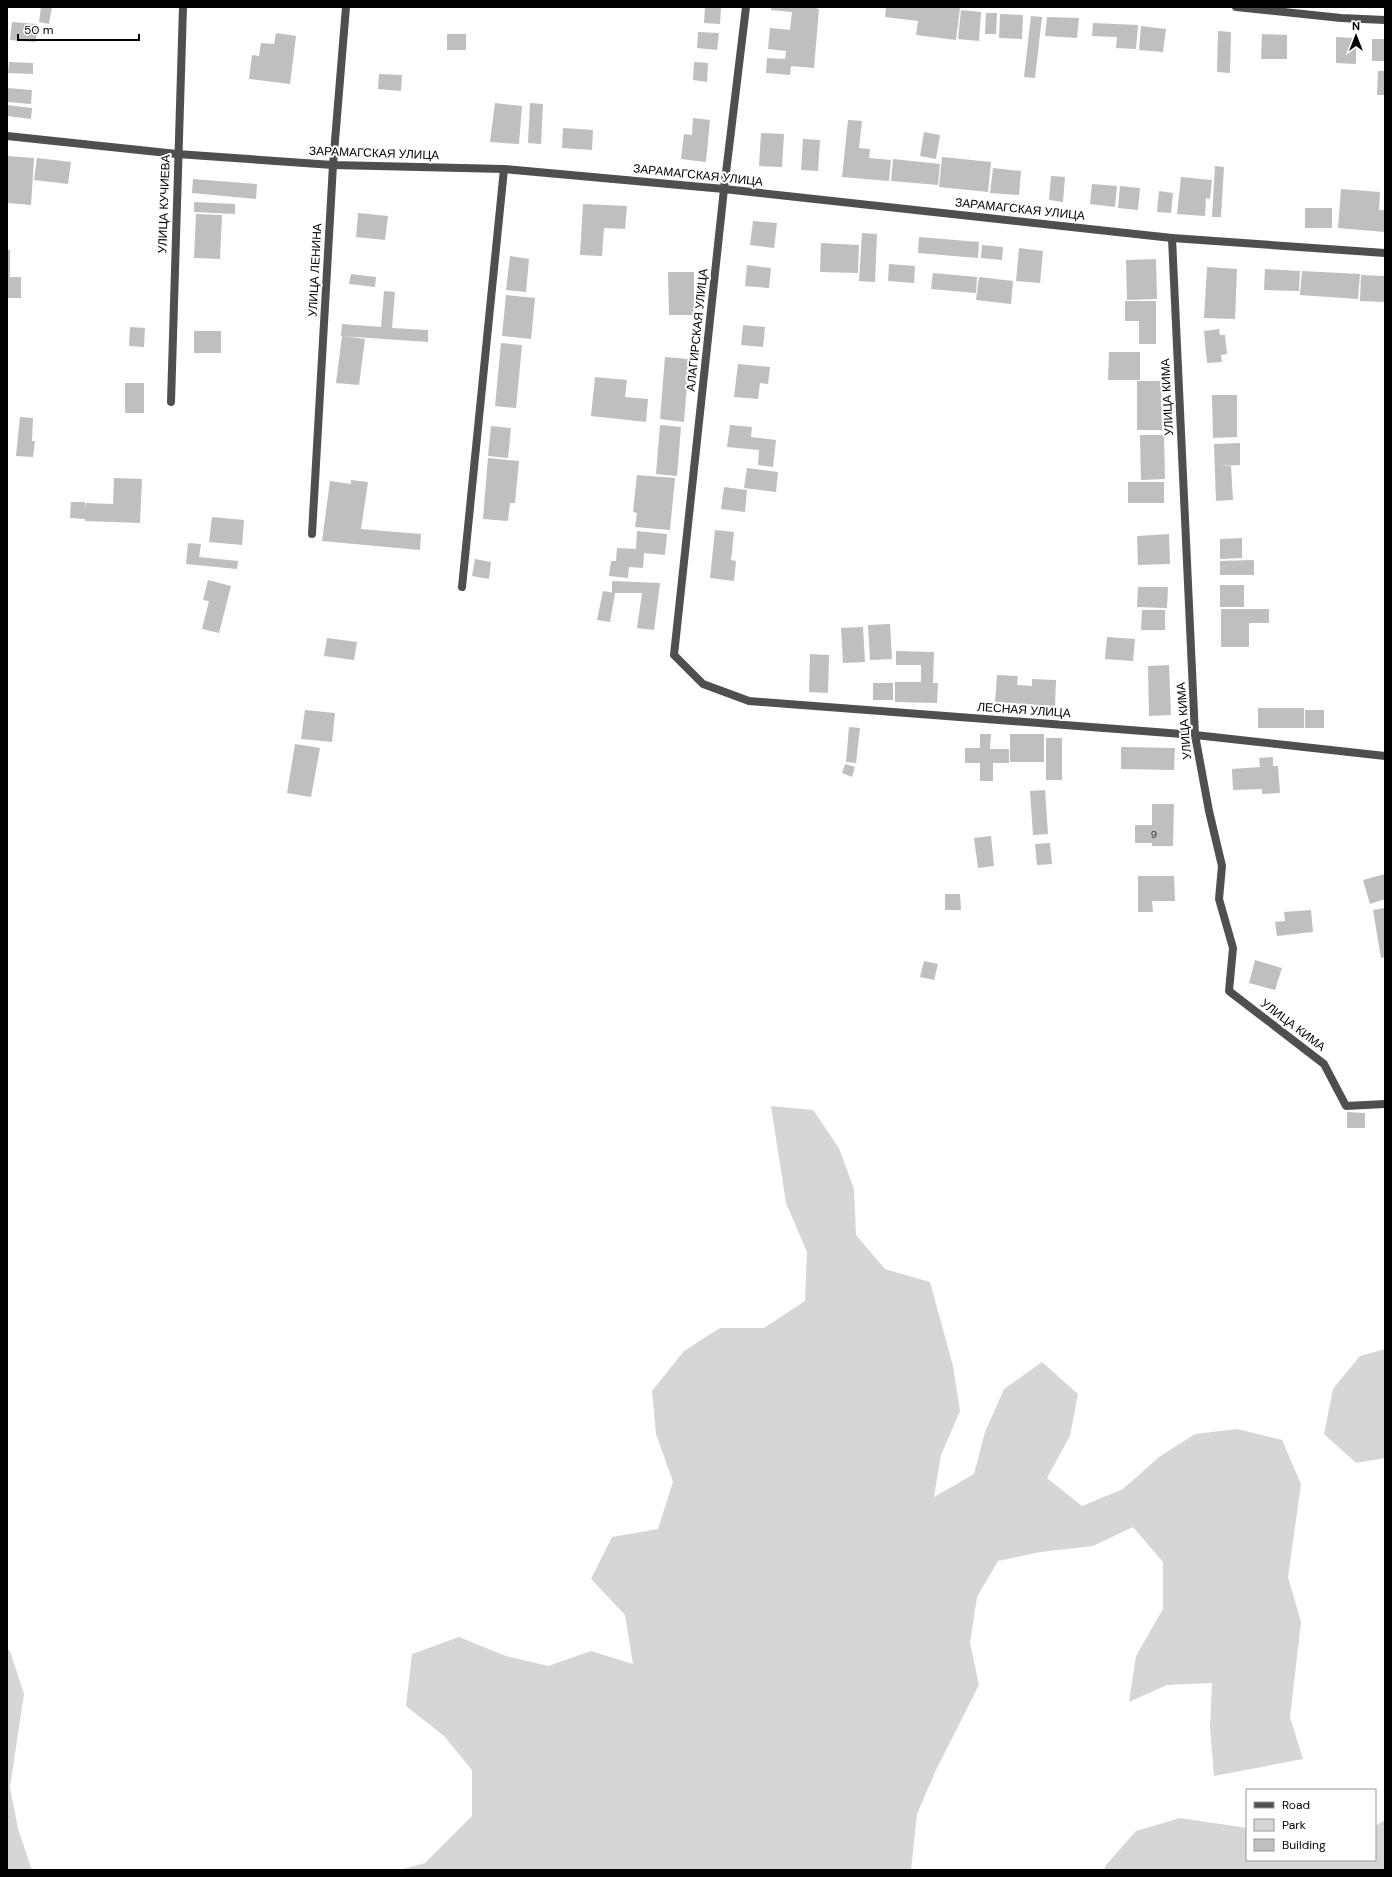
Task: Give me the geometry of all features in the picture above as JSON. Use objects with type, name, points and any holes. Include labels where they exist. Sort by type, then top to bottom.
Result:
[{"type":"street","name":"УЛИЦА КУЧИЕВА","points":[[171,402],[177,154],[183,7]]},
{"type":"street","name":"УЛИЦА ЛЕНИНА","points":[[312,534],[333,165],[346,7]]},
{"type":"street","name":"АЛАГИРСКАЯ УЛИЦА","points":[[674,655],[724,189],[746,7]]},
{"type":"street","points":[[1236,7],[1342,18],[1385,20]]},
{"type":"street","name":"ЗАРАМАГСКАЯ УЛИЦА","points":[[7,136],[177,154],[333,165],[504,169],[724,189],[1172,238],[1385,254]]},
{"type":"street","points":[[462,587],[504,169]]},
{"type":"street","name":"УЛИЦА КИМА","points":[[1172,238],[1195,735],[1209,811],[1222,866],[1219,899],[1233,948],[1229,991],[1324,1064],[1346,1106],[1385,1104]]},
{"type":"street","name":"ЛЕСНАЯ УЛИЦА","points":[[674,655],[703,684],[750,702],[1195,735],[1385,756]]},
{"type":"green space","points":[[771,1106],[813,1110],[839,1148],[854,1189],[856,1235],[885,1269],[930,1282],[953,1366],[960,1411],[941,1455],[934,1497],[974,1474],[985,1432],[1004,1389],[1042,1362],[1078,1394],[1070,1436],[1047,1478],[1082,1506],[1123,1489],[1159,1457],[1195,1434],[1237,1429],[1282,1440],[1301,1484],[1288,1577],[1301,1622],[1290,1717],[1303,1759],[1214,1776],[1210,1727],[1212,1683],[1167,1685],[1129,1702],[1136,1656],[1163,1609],[1163,1562],[1133,1527],[1093,1546],[1040,1552],[998,1561],[977,1597],[970,1643],[979,1685],[936,1770],[917,1814],[911,1870],[400,1870],[425,1863],[472,1816],[472,1770],[444,1736],[406,1706],[412,1654],[459,1637],[506,1656],[548,1666],[591,1651],[633,1664],[625,1615],[591,1579],[612,1537],[658,1529],[673,1482],[656,1434],[652,1391],[684,1351],[720,1328],[764,1328],[805,1301],[807,1252],[786,1203]]},
{"type":"green space","points":[[1385,1349],[1385,1458],[1356,1463],[1324,1434],[1333,1389],[1360,1356]]},
{"type":"green space","points":[[7,1648],[10,1651],[24,1694],[10,1787],[18,1829],[32,1870],[7,1870]]},
{"type":"green space","points":[[1180,1818],[1246,1828],[1246,1861],[1376,1861],[1376,1825],[1385,1820],[1385,1870],[1104,1870],[1106,1865],[1136,1831]]},
{"type":"building","points":[[41,7],[52,7],[49,24],[39,22]]},
{"type":"building","points":[[705,7],[721,7],[720,24],[704,23]]},
{"type":"building","points":[[771,7],[812,7],[819,9],[814,68],[791,66],[790,75],[766,73],[767,58],[785,59],[786,51],[768,49],[770,28],[790,30],[792,12],[771,10]]},
{"type":"building","points":[[886,7],[960,8],[956,40],[916,35],[918,21],[885,17]]},
{"type":"building","points":[[961,10],[981,12],[979,41],[958,39]]},
{"type":"building","points":[[986,13],[997,13],[996,34],[985,34]]},
{"type":"building","points":[[1000,14],[1023,15],[1022,39],[999,38]]},
{"type":"building","points":[[1031,16],[1042,17],[1035,78],[1024,77]]},
{"type":"building","points":[[1047,17],[1079,18],[1077,38],[1045,36]]},
{"type":"building","points":[[12,22],[37,24],[36,42],[10,40]]},
{"type":"building","points":[[1093,23],[1138,25],[1136,49],[1116,48],[1117,37],[1092,36]]},
{"type":"building","points":[[1141,26],[1166,29],[1163,52],[1139,50]]},
{"type":"building","points":[[1218,31],[1231,32],[1230,73],[1217,72]]},
{"type":"building","points":[[698,32],[719,33],[717,50],[697,48]]},
{"type":"building","points":[[276,33],[296,36],[290,84],[249,79],[252,55],[259,56],[261,43],[274,44]]},
{"type":"building","points":[[447,34],[466,34],[466,50],[447,50]]},
{"type":"building","points":[[1262,34],[1287,35],[1287,59],[1261,59]]},
{"type":"building","points":[[1336,37],[1356,38],[1356,64],[1336,63]]},
{"type":"building","points":[[1372,39],[1385,39],[1385,61],[1372,61]]},
{"type":"building","points":[[9,62],[33,63],[33,74],[8,73]]},
{"type":"building","points":[[694,62],[708,63],[707,82],[693,80]]},
{"type":"building","points":[[1378,71],[1385,71],[1385,95],[1377,95]]},
{"type":"building","points":[[379,74],[402,75],[401,91],[378,89]]},
{"type":"building","points":[[7,88],[32,90],[31,104],[7,102]]},
{"type":"building","points":[[495,103],[522,106],[519,144],[490,142]]},
{"type":"building","points":[[530,103],[543,104],[541,144],[528,143]]},
{"type":"building","points":[[7,105],[32,108],[31,119],[7,116]]},
{"type":"building","points":[[693,118],[710,120],[706,162],[681,159],[684,134],[692,135]]},
{"type":"building","points":[[848,120],[862,121],[859,148],[870,149],[869,158],[891,160],[889,181],[842,177]]},
{"type":"building","points":[[563,128],[593,130],[592,150],[562,148]]},
{"type":"building","points":[[924,132],[940,135],[936,159],[920,156]]},
{"type":"building","points":[[761,133],[784,134],[782,167],[759,166]]},
{"type":"building","points":[[803,139],[820,140],[818,171],[801,170]]},
{"type":"building","points":[[7,156],[34,158],[31,205],[7,203]]},
{"type":"building","points":[[942,157],[991,162],[988,192],[939,187]]},
{"type":"building","points":[[37,158],[71,162],[68,184],[34,180]]},
{"type":"building","points":[[893,159],[940,164],[938,185],[891,181]]},
{"type":"building","points":[[1215,166],[1224,167],[1221,217],[1212,217]]},
{"type":"building","points":[[993,168],[1021,171],[1019,195],[990,193]]},
{"type":"building","points":[[1051,176],[1065,177],[1063,202],[1049,200]]},
{"type":"building","points":[[1181,177],[1212,180],[1210,199],[1206,198],[1205,216],[1177,214]]},
{"type":"building","points":[[193,179],[257,184],[256,199],[192,193]]},
{"type":"building","points":[[1092,184],[1117,186],[1115,207],[1090,204]]},
{"type":"building","points":[[1120,186],[1140,188],[1138,210],[1118,208]]},
{"type":"building","points":[[1341,189],[1380,192],[1379,210],[1385,210],[1385,232],[1338,228]]},
{"type":"building","points":[[1159,191],[1173,193],[1171,213],[1157,212]]},
{"type":"building","points":[[194,202],[235,204],[235,214],[194,212]]},
{"type":"building","points":[[583,204],[627,206],[625,229],[604,228],[602,256],[580,255]]},
{"type":"building","points":[[1305,208],[1332,208],[1332,228],[1305,228]]},
{"type":"building","points":[[358,213],[388,216],[385,240],[356,237]]},
{"type":"building","points":[[196,214],[222,215],[220,259],[194,258]]},
{"type":"building","points":[[753,221],[777,223],[774,248],[750,245]]},
{"type":"building","points":[[862,233],[877,234],[875,282],[859,281]]},
{"type":"building","points":[[919,237],[979,242],[978,258],[918,253]]},
{"type":"building","points":[[821,243],[859,245],[858,273],[820,272]]},
{"type":"building","points":[[982,245],[1003,247],[1002,260],[981,258]]},
{"type":"building","points":[[1019,248],[1043,251],[1040,283],[1016,281]]},
{"type":"building","points":[[7,250],[10,250],[10,277],[21,277],[21,298],[7,298]]},
{"type":"building","points":[[510,256],[529,259],[526,292],[506,290]]},
{"type":"building","points":[[1156,259],[1157,299],[1127,300],[1126,260]]},
{"type":"building","points":[[889,264],[915,266],[914,283],[888,281]]},
{"type":"building","points":[[747,265],[771,268],[769,288],[745,286]]},
{"type":"building","points":[[1207,267],[1237,269],[1235,319],[1204,318]]},
{"type":"building","points":[[1265,269],[1300,271],[1299,291],[1264,290]]},
{"type":"building","points":[[1302,271],[1360,274],[1358,299],[1300,295]]},
{"type":"building","points":[[668,272],[694,272],[694,315],[669,315]]},
{"type":"building","points":[[933,273],[977,277],[976,293],[931,289]]},
{"type":"building","points":[[351,274],[376,277],[375,287],[349,284]]},
{"type":"building","points":[[1361,275],[1385,276],[1385,302],[1360,301]]},
{"type":"building","points":[[979,277],[1013,281],[1011,304],[976,300]]},
{"type":"building","points":[[384,291],[395,292],[392,328],[428,330],[428,342],[341,336],[342,324],[381,327]]},
{"type":"building","points":[[506,295],[535,298],[531,339],[502,336]]},
{"type":"building","points":[[1125,301],[1156,301],[1156,344],[1139,344],[1139,321],[1125,321]]},
{"type":"building","points":[[743,325],[765,327],[763,347],[741,345]]},
{"type":"building","points":[[130,327],[145,328],[144,347],[129,346]]},
{"type":"building","points":[[1219,329],[1220,335],[1225,335],[1227,354],[1221,355],[1222,362],[1207,363],[1204,331]]},
{"type":"building","points":[[194,331],[221,331],[221,353],[194,353]]},
{"type":"building","points":[[342,336],[365,339],[359,385],[336,383]]},
{"type":"building","points":[[501,343],[522,345],[516,408],[495,406]]},
{"type":"building","points":[[1109,352],[1140,352],[1140,380],[1108,380]]},
{"type":"building","points":[[665,357],[689,359],[684,422],[660,419]]},
{"type":"building","points":[[738,364],[770,367],[768,384],[760,383],[758,399],[734,397]]},
{"type":"building","points":[[595,377],[627,380],[625,397],[648,399],[646,422],[591,416]]},
{"type":"building","points":[[1137,381],[1161,381],[1162,430],[1137,430]]},
{"type":"building","points":[[125,383],[144,383],[144,413],[125,413]]},
{"type":"building","points":[[1212,395],[1237,395],[1237,437],[1213,438]]},
{"type":"building","points":[[20,417],[33,418],[32,441],[35,441],[33,457],[16,456]]},
{"type":"building","points":[[660,425],[681,427],[677,476],[656,474]]},
{"type":"building","points":[[730,425],[752,427],[751,437],[776,440],[773,467],[758,465],[759,450],[727,447]]},
{"type":"building","points":[[491,426],[511,428],[508,458],[488,456]]},
{"type":"building","points":[[1140,435],[1164,435],[1165,479],[1141,480]]},
{"type":"building","points":[[1240,443],[1240,465],[1217,466],[1231,466],[1233,500],[1216,501],[1214,444]]},
{"type":"building","points":[[488,458],[519,461],[515,503],[510,503],[508,521],[483,519]]},
{"type":"building","points":[[747,468],[778,472],[776,492],[744,488]]},
{"type":"building","points":[[637,475],[675,478],[670,530],[635,527],[637,513],[633,512]]},
{"type":"building","points":[[114,478],[142,479],[140,523],[85,521],[85,519],[70,518],[71,502],[85,502],[85,509],[86,503],[113,504]]},
{"type":"building","points":[[351,480],[368,482],[361,529],[421,534],[420,550],[322,541],[330,481],[351,484]]},
{"type":"building","points":[[1128,482],[1164,482],[1164,503],[1128,503]]},
{"type":"building","points":[[724,487],[747,490],[745,512],[721,509]]},
{"type":"building","points":[[212,517],[244,520],[242,545],[209,542]]},
{"type":"building","points":[[715,530],[734,532],[731,560],[736,561],[734,581],[710,578]]},
{"type":"building","points":[[637,531],[667,534],[665,555],[644,553],[643,568],[629,567],[628,578],[609,576],[611,561],[616,561],[617,548],[636,549]]},
{"type":"building","points":[[1169,534],[1170,564],[1138,565],[1137,536]]},
{"type":"building","points":[[1242,538],[1242,558],[1220,559],[1220,539]]},
{"type":"building","points":[[188,543],[201,544],[199,557],[238,561],[237,569],[186,564]]},
{"type":"building","points":[[475,559],[491,562],[489,579],[472,576]]},
{"type":"building","points":[[1254,560],[1254,575],[1220,575],[1220,561]]},
{"type":"building","points":[[208,580],[231,586],[219,633],[202,629],[209,601],[203,600]]},
{"type":"building","points":[[612,581],[660,583],[654,630],[637,628],[642,593],[612,593]]},
{"type":"building","points":[[1220,585],[1244,585],[1244,607],[1220,607]]},
{"type":"building","points":[[1138,587],[1168,587],[1167,608],[1137,607]]},
{"type":"building","points":[[603,591],[615,593],[610,622],[597,620]]},
{"type":"building","points":[[1221,609],[1269,609],[1269,623],[1249,623],[1249,647],[1221,647]]},
{"type":"building","points":[[1142,610],[1165,610],[1165,630],[1141,630]]},
{"type":"building","points":[[890,624],[892,659],[870,660],[868,625]]},
{"type":"building","points":[[863,627],[865,662],[843,663],[841,628]]},
{"type":"building","points":[[1107,637],[1135,639],[1133,661],[1105,659]]},
{"type":"building","points":[[327,638],[357,642],[354,660],[324,656]]},
{"type":"building","points":[[896,651],[934,652],[933,683],[938,683],[937,703],[895,702],[895,682],[921,682],[921,665],[896,665]]},
{"type":"building","points":[[810,654],[829,655],[828,693],[809,692]]},
{"type":"building","points":[[1169,665],[1171,715],[1149,716],[1148,666]]},
{"type":"building","points":[[997,675],[1018,676],[1017,685],[1032,686],[1032,679],[1056,680],[1055,706],[995,702]]},
{"type":"building","points":[[873,683],[893,683],[893,700],[873,700]]},
{"type":"building","points":[[1258,708],[1304,708],[1304,728],[1258,728]]},
{"type":"building","points":[[305,710],[335,713],[332,742],[301,739]]},
{"type":"building","points":[[1305,710],[1324,710],[1324,728],[1305,728]]},
{"type":"building","points":[[849,727],[860,728],[856,763],[846,762]]},
{"type":"building","points":[[980,734],[991,734],[990,749],[1009,749],[1009,763],[993,763],[993,781],[980,781],[980,763],[965,763],[965,748],[980,748]]},
{"type":"building","points":[[1010,734],[1044,734],[1044,762],[1010,762]]},
{"type":"building","points":[[1046,738],[1062,738],[1062,780],[1046,780]]},
{"type":"building","points":[[295,744],[320,748],[311,797],[287,793]]},
{"type":"building","points":[[1121,747],[1175,748],[1174,770],[1121,769]]},
{"type":"building","points":[[1273,757],[1273,766],[1278,766],[1280,793],[1262,794],[1262,789],[1233,790],[1232,769],[1260,767],[1259,758]]},
{"type":"building","points":[[845,764],[855,767],[852,777],[842,773]]},
{"type":"building","points":[[1045,790],[1048,834],[1033,835],[1030,791]]},
{"type":"building","points":[[1152,804],[1174,804],[1173,846],[1152,846],[1152,843],[1135,843],[1135,825],[1152,825]]},
{"type":"building","points":[[991,836],[994,866],[978,868],[974,838]]},
{"type":"building","points":[[1050,843],[1052,864],[1037,865],[1035,844]]},
{"type":"building","points":[[1385,874],[1385,899],[1370,904],[1363,880]]},
{"type":"building","points":[[1138,876],[1174,876],[1175,901],[1152,901],[1153,912],[1138,912]]},
{"type":"building","points":[[945,894],[960,894],[961,910],[945,910]]},
{"type":"building","points":[[1385,908],[1385,957],[1381,958],[1373,910]]},
{"type":"building","points":[[1311,910],[1313,932],[1277,936],[1275,922],[1285,921],[1284,912]]},
{"type":"building","points":[[1255,960],[1282,968],[1275,990],[1249,983]]},
{"type":"building","points":[[924,961],[938,964],[934,980],[920,977]]},
{"type":"building","points":[[1347,1112],[1365,1113],[1365,1128],[1347,1128]]}]
